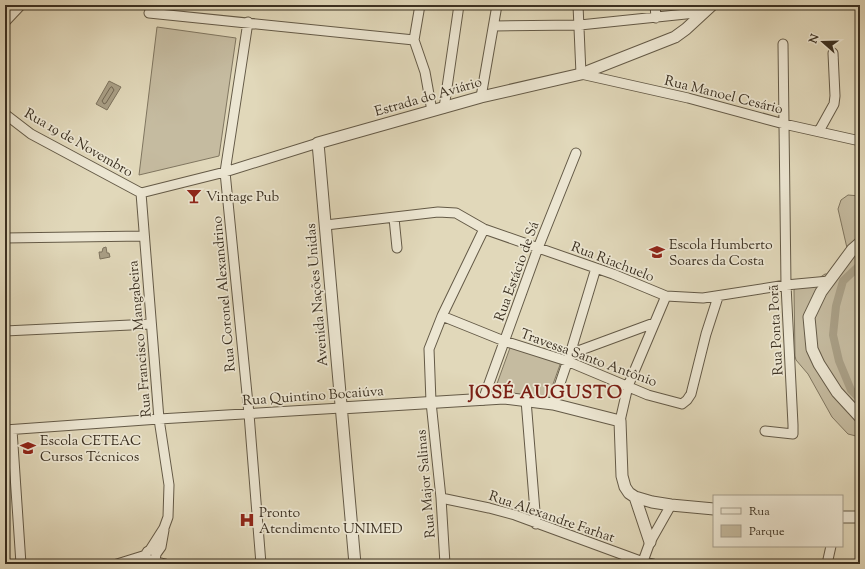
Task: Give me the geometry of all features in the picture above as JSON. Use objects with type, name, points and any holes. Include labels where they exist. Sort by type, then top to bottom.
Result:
[{"type":"street","points":[[5,22],[22,5]]},
{"type":"street","points":[[420,5],[414,40],[425,72],[432,111]]},
{"type":"street","points":[[444,108],[459,5]]},
{"type":"street","points":[[481,97],[497,5]]},
{"type":"street","points":[[578,5],[581,74]]},
{"type":"street","points":[[655,5],[656,18]]},
{"type":"street","points":[[494,26],[580,25],[656,18],[708,9]]},
{"type":"street","name":"Estrada do Aviário","points":[[140,193],[226,172],[318,143],[481,97],[581,74],[675,36],[686,29],[708,9]]},
{"type":"street","points":[[149,13],[414,40]]},
{"type":"street","name":"Rua Coronel Alexandrino","points":[[248,22],[226,172],[261,564]]},
{"type":"street","name":"Rua Ponta Porã","points":[[765,431],[793,434],[786,285],[783,44]]},
{"type":"street","points":[[819,131],[834,104],[833,53]]},
{"type":"street","name":"Rua Manoel Cesário","points":[[581,74],[688,98],[784,124],[860,141]]},
{"type":"street","name":"Rua 19 de Novembro","points":[[5,114],[31,134],[140,193]]},
{"type":"street","name":"Avenida Nações Unidas","points":[[318,143],[355,564]]},
{"type":"street","name":"Rua Estácio de Sá","points":[[483,400],[538,248],[576,153]]},
{"type":"street","name":"Rua Francisco Mangabeira","points":[[140,193],[159,419],[170,485],[168,518],[151,556]]},
{"type":"street","name":"Rua Riachuelo","points":[[326,225],[438,212],[456,213],[484,229],[596,268],[666,296],[703,298],[718,297],[786,285],[829,280]]},
{"type":"street","points":[[394,218],[397,248]]},
{"type":"street","name":"Rua Major Salinas","points":[[445,564],[441,498],[431,402],[429,349],[442,316],[484,229]]},
{"type":"street","points":[[5,238],[144,236]]},
{"type":"street","points":[[860,243],[852,250],[829,280],[821,292],[809,317],[812,349],[819,364],[837,392],[860,417]]},
{"type":"street","points":[[553,404],[569,358],[596,268]]},
{"type":"street","points":[[650,542],[635,497],[625,487],[622,476],[620,421],[628,386],[666,296]]},
{"type":"street","name":"Travessa Santo Antônio","points":[[442,316],[504,341],[569,358],[648,395],[682,404],[691,394],[706,334],[718,297]]},
{"type":"street","points":[[569,358],[654,323]]},
{"type":"street","points":[[5,331],[151,324]]},
{"type":"street","name":"Rua Quintino Bocaiúva","points":[[8,430],[159,419],[504,398],[553,404],[620,421]]},
{"type":"street","points":[[526,400],[536,524]]},
{"type":"street","points":[[8,430],[21,564]]},
{"type":"street","points":[[635,497],[671,505],[713,509]]},
{"type":"street","name":"Rua Alexandre Farhat","points":[[441,498],[515,515],[642,563],[653,564]]},
{"type":"street","points":[[642,563],[650,542],[671,505]]},
{"type":"street","points":[[843,517],[860,517]]},
{"type":"street","points":[[827,564],[830,547]]},
{"type":"street","points":[[117,564],[151,556],[166,564]]},
{"type":"green space","points":[[157,27],[236,38],[219,156],[139,175]]},
{"type":"green space","points":[[848,195],[860,196],[860,437],[848,434],[832,417],[808,374],[796,360],[795,356],[794,290],[796,287],[807,286],[827,274],[847,248],[838,209],[841,200]]},
{"type":"green space","points":[[511,345],[561,362],[548,398],[494,392]]},
{"type":"water","points":[[109,81],[121,87],[107,110],[96,104]]},
{"type":"water","points":[[106,247],[107,253],[109,253],[110,257],[100,259],[99,252],[102,252],[103,248]]},
{"type":"waterway","points":[[860,265],[843,281],[836,306],[833,335],[839,361],[851,390],[860,399]]},
{"type":"place","name":"Vintage Pub","points":[[194,196]]},
{"type":"place","name":"Escola Humberto Soares da Costa","points":[[657,252]]},
{"type":"place","name":"Escola CETEAC Cursos Técnicos","points":[[28,448]]},
{"type":"place","name":"Pronto Atendimento UNIMED","points":[[247,520]]},
{"type":"district","name":"JOSÉ AUGUSTO","points":[[546,392]]}]
